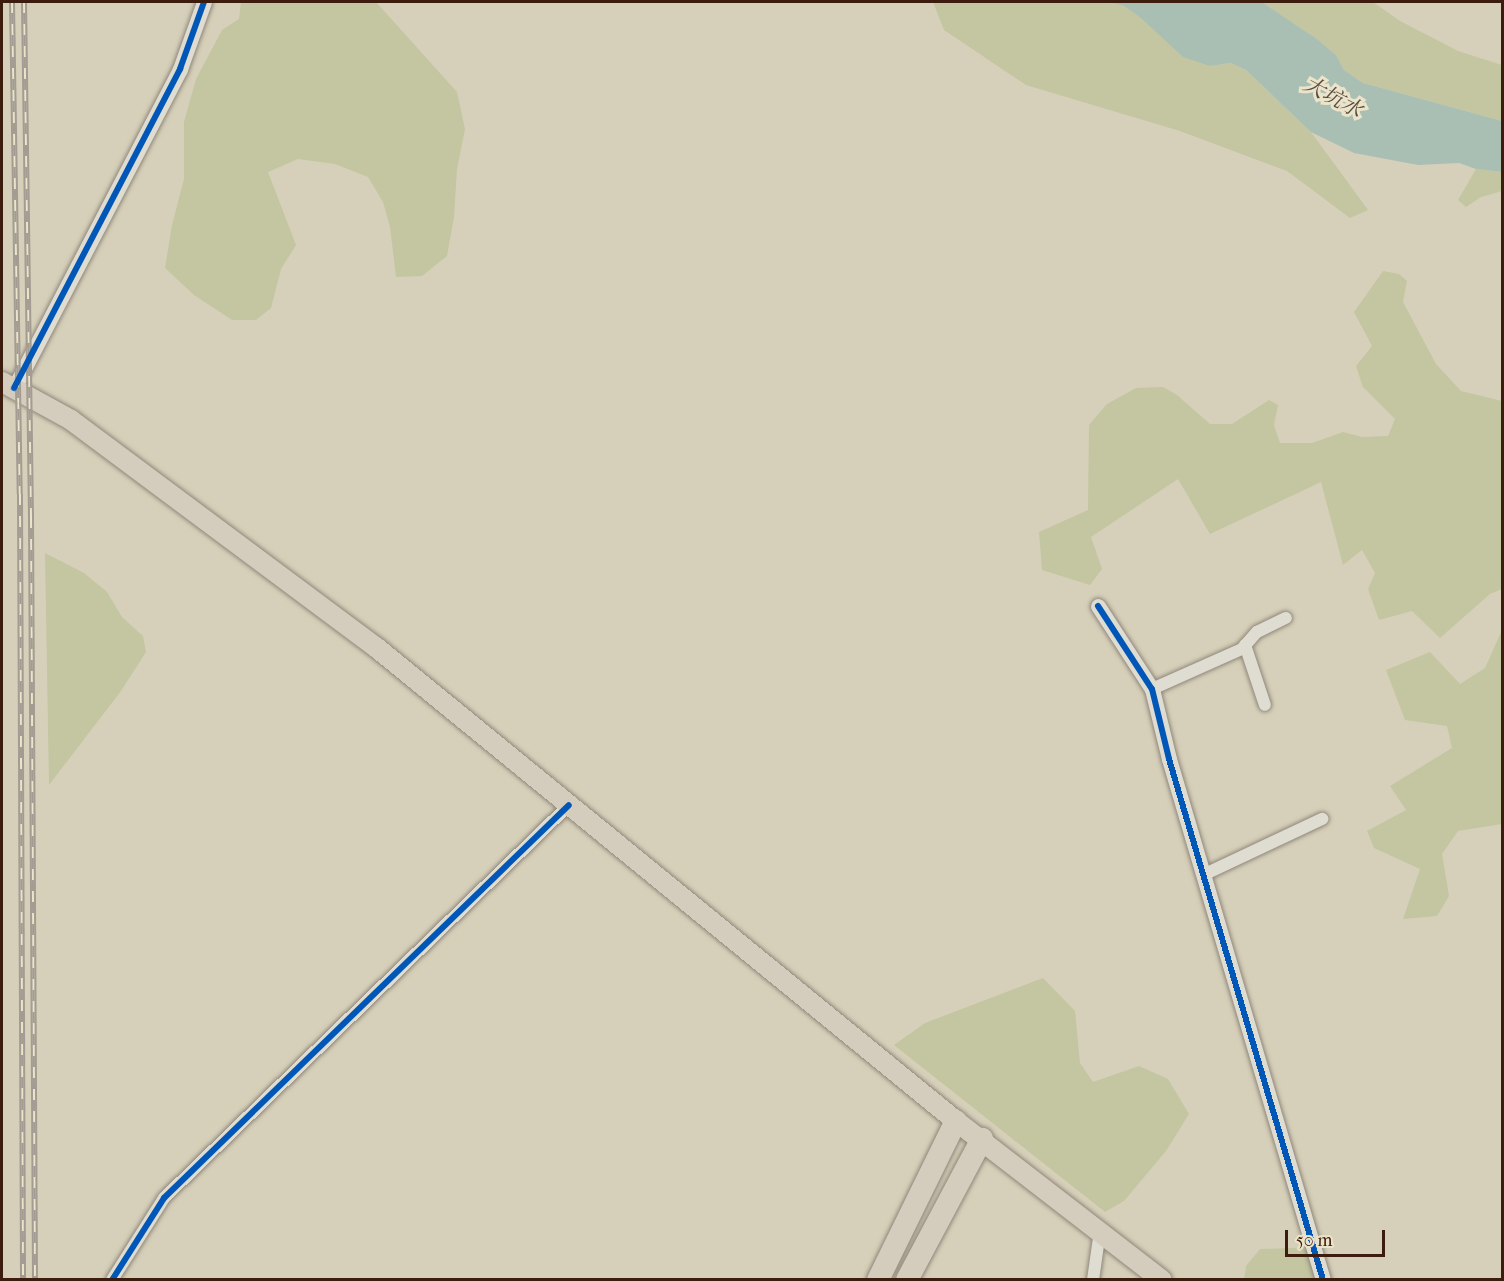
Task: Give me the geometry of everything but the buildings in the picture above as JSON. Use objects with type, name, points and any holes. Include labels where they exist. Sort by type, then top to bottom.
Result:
[{"type":"highway","points":[[879,1280],[956,1121]]},
{"type":"highway","points":[[907,1280],[982,1139]]},
{"type":"main road","points":[[8,385],[71,420],[377,648],[956,1121],[1162,1280]]},
{"type":"street","points":[[8,385],[180,69],[204,2]]},
{"type":"street","points":[[1098,606],[1152,689],[1168,759],[1323,1280]]},
{"type":"street","points":[[1152,689],[1245,645],[1257,632],[1286,618]]},
{"type":"street","points":[[1245,645],[1265,705]]},
{"type":"street","points":[[112,1280],[164,1198],[569,805]]},
{"type":"street","points":[[1203,875],[1322,819]]},
{"type":"street","points":[[1094,1280],[1100,1231]]},
{"type":"green space","points":[[241,2],[376,2],[457,92],[465,129],[457,169],[454,217],[447,256],[422,276],[396,277],[390,227],[383,202],[368,177],[335,164],[298,159],[268,172],[296,245],[281,269],[271,308],[256,320],[232,320],[194,295],[165,268],[172,225],[184,179],[184,122],[196,79],[222,30],[239,19]]},
{"type":"green space","points":[[933,2],[1108,2],[1124,6],[1210,66],[1231,63],[1246,70],[1311,132],[1368,210],[1350,218],[1287,171],[1180,131],[1026,85],[944,30]]},
{"type":"green space","points":[[1262,2],[1373,2],[1400,21],[1458,51],[1502,65],[1502,121],[1363,83],[1344,70],[1336,55],[1317,39]]},
{"type":"green space","points":[[1476,169],[1502,172],[1502,191],[1481,197],[1466,207],[1458,200]]},
{"type":"green space","points":[[1383,271],[1399,274],[1407,281],[1403,302],[1436,364],[1461,391],[1502,401],[1502,589],[1490,594],[1440,638],[1412,611],[1379,620],[1368,589],[1375,573],[1362,550],[1343,565],[1321,482],[1210,534],[1178,479],[1091,537],[1102,569],[1090,585],[1042,570],[1039,532],[1088,510],[1089,425],[1107,404],[1136,388],[1163,387],[1177,395],[1210,424],[1232,424],[1269,400],[1278,405],[1274,425],[1280,443],[1312,443],[1343,432],[1362,437],[1388,436],[1395,419],[1363,387],[1356,366],[1372,346],[1354,312]]},
{"type":"green space","points":[[45,553],[84,573],[107,592],[122,617],[143,636],[146,652],[121,691],[49,785]]},
{"type":"green space","points":[[1502,630],[1502,824],[1458,831],[1442,854],[1449,896],[1437,916],[1403,919],[1420,869],[1374,848],[1367,831],[1406,810],[1390,786],[1452,748],[1447,726],[1405,720],[1386,670],[1430,652],[1460,684],[1485,668]]},
{"type":"green space","points":[[1043,978],[1075,1011],[1080,1063],[1093,1082],[1139,1066],[1168,1079],[1189,1114],[1166,1151],[1124,1201],[1105,1212],[894,1045],[925,1023]]},
{"type":"green space","points":[[1260,1249],[1309,1250],[1319,1280],[1244,1280],[1246,1266]]},
{"type":"water","name":"大坑水","points":[[1108,2],[1262,2],[1317,39],[1336,55],[1344,70],[1363,83],[1502,121],[1502,172],[1476,169],[1459,163],[1418,165],[1354,153],[1311,132],[1246,70],[1231,63],[1210,66],[1183,57],[1141,18],[1124,6]]},
{"type":"railway","points":[[12,2],[20,494],[23,1280]]},
{"type":"railway","points":[[24,2],[31,517],[35,1280]]},
{"type":"cycle path","points":[[14,388],[180,69],[204,2]]},
{"type":"cycle path","points":[[1098,606],[1152,689],[1169,759],[1323,1280]]},
{"type":"cycle path","points":[[112,1280],[164,1198],[569,805]]}]
